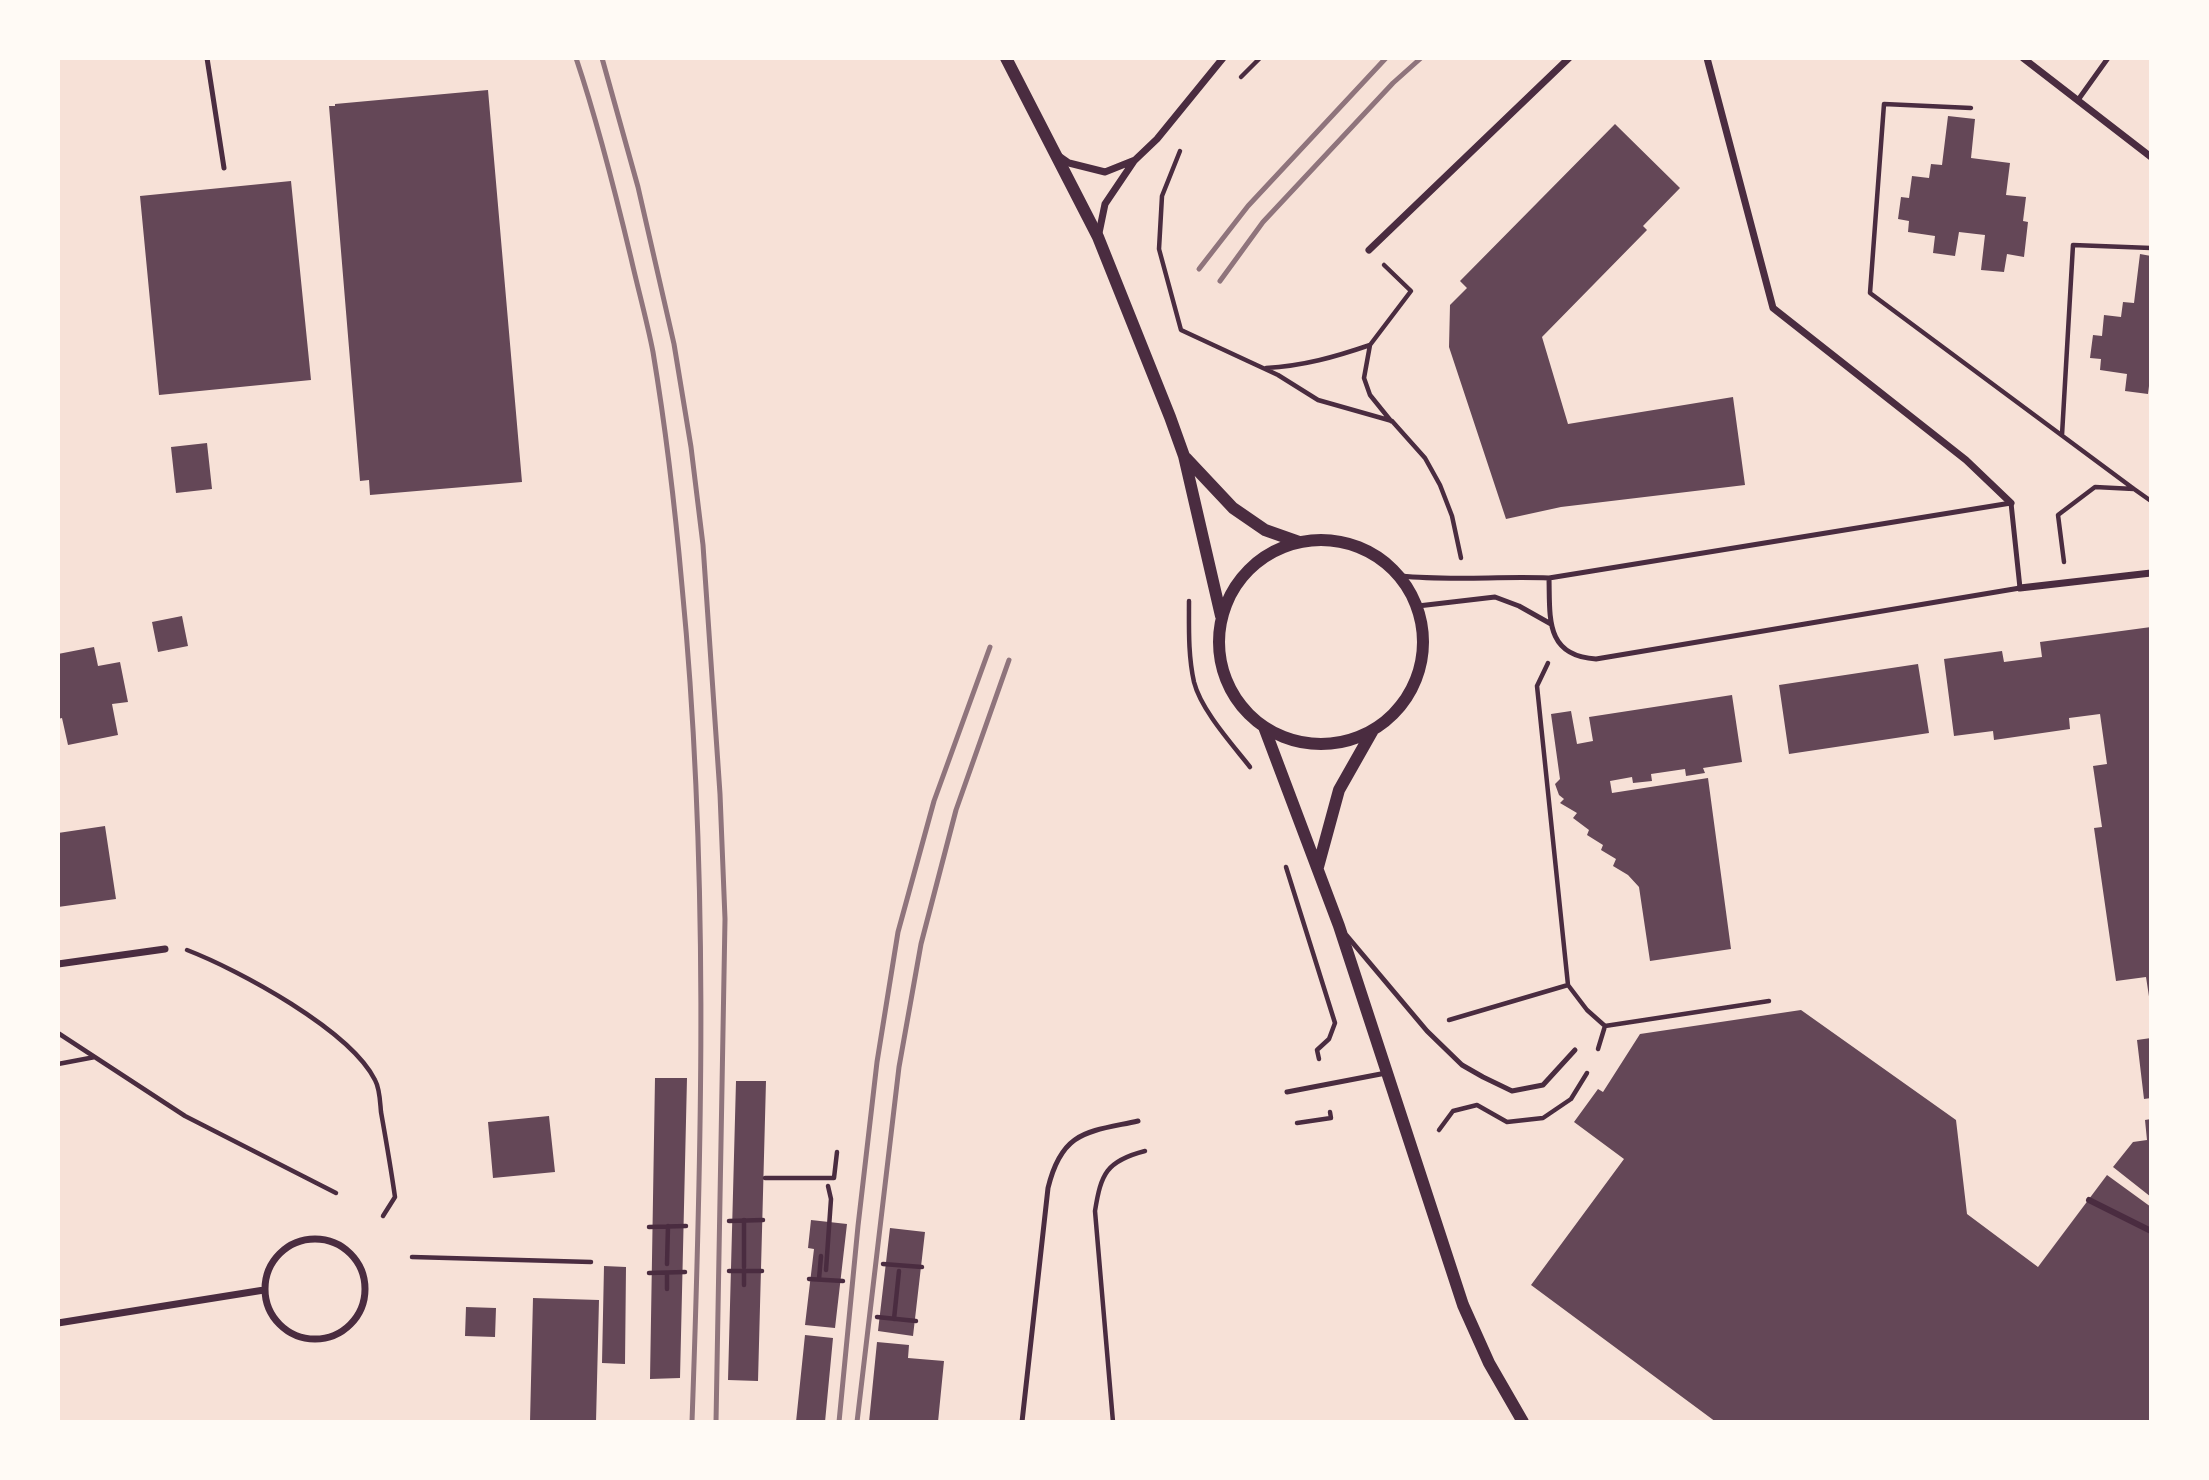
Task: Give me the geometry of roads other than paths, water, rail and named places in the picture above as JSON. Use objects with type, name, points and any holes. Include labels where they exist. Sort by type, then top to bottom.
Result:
[{"type":"street","points":[[1006,58],[1098,237],[1184,456],[1222,616]]},
{"type":"street","points":[[1098,237],[1105,204],[1135,160],[1157,139],[1223,58]]},
{"type":"street","points":[[1369,250],[1569,58]]},
{"type":"street","points":[[1707,58],[1773,309],[1966,460],[2011,503]]},
{"type":"street","points":[[2023,58],[2151,157]]},
{"type":"street","points":[[1057,155],[1069,163],[1105,172],[1135,160]]},
{"type":"street","points":[[1184,456],[1233,508],[1265,530],[1299,542]]},
{"type":"street","points":[[1333,540],[1354,544],[1376,554],[1401,576],[1418,606],[1423,629],[1423,654],[1414,687],[1398,710],[1373,730],[1345,742],[1320,745],[1291,740],[1264,727],[1240,705],[1223,672],[1218,638],[1229,595],[1241,577],[1260,559],[1299,542],[1333,540]]},
{"type":"street","points":[[2020,587],[2151,573]]},
{"type":"street","points":[[1264,727],[1339,926],[1463,1305],[1489,1363],[1523,1422]]},
{"type":"street","points":[[1318,868],[1339,790],[1373,730]]},
{"type":"street","points":[[58,964],[165,949]]},
{"type":"street","points":[[2089,1200],[2151,1231]]},
{"type":"street","points":[[315,1239],[338,1244],[348,1251],[360,1268],[365,1284],[364,1301],[357,1317],[346,1329],[331,1337],[314,1339],[297,1336],[279,1324],[267,1305],[264,1290],[270,1267],[285,1248],[299,1241],[315,1239]]},
{"type":"street","points":[[58,1323],[264,1290]]},
{"type":"lane","points":[[206,58],[224,168]]},
{"type":"lane","points":[[2078,100],[2108,58]]},
{"type":"lane","points":[[1401,576],[1433,580],[1549,578],[2011,503],[2020,587],[1596,659],[1580,658],[1558,643],[1550,624],[1549,578]]},
{"type":"lane","points":[[1418,606],[1495,597],[1519,606],[1550,624]]},
{"type":"lane","points":[[1339,926],[1427,1031],[1462,1065],[1483,1077],[1512,1091],[1543,1085],[1575,1050]]},
{"type":"lane","points":[[1287,1092],[1386,1073]]},
{"type":"lane","points":[[1022,1422],[1048,1188],[1053,1168],[1059,1154],[1073,1140],[1093,1129],[1138,1121]]},
{"type":"railway","points":[[576,58],[612,182],[653,352],[670,469],[691,690],[700,899],[701,1004],[692,1422]]},
{"type":"railway","points":[[602,58],[638,187],[674,344],[691,447],[703,545],[720,794],[725,919],[716,1422]]},
{"type":"railway","points":[[1199,269],[1248,206],[1386,58]]},
{"type":"railway","points":[[1220,281],[1263,222],[1393,83],[1421,58]]},
{"type":"railway","points":[[839,1422],[877,1062],[898,932],[934,801],[990,647]]},
{"type":"railway","points":[[857,1422],[899,1067],[921,944],[956,810],[1009,660]]}]
